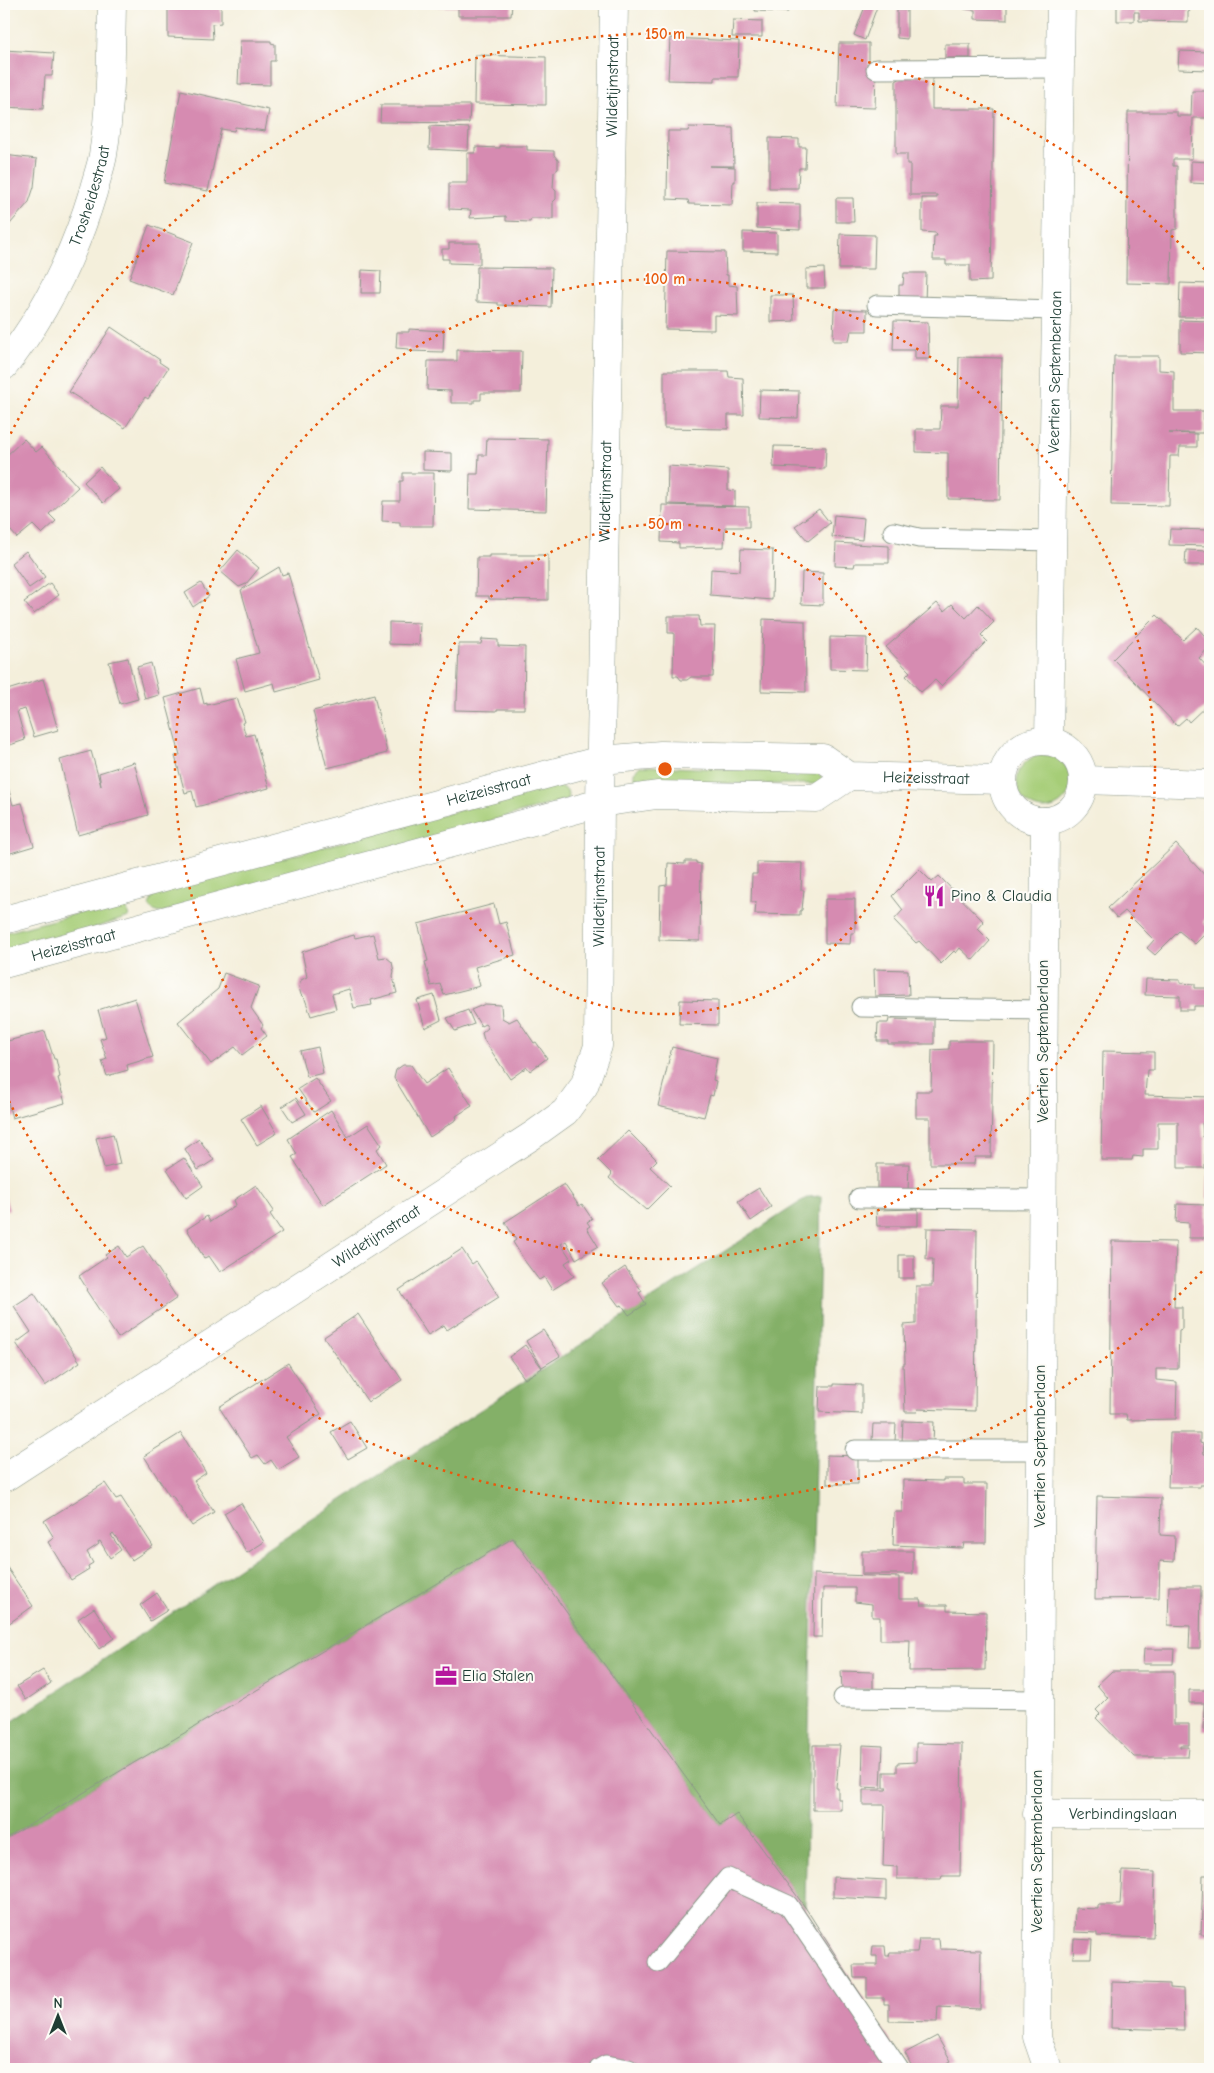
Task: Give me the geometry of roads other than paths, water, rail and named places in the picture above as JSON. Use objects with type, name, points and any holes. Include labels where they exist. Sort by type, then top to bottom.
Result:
[{"type":"street","name":"Trosheidestraat","points":[[4,366],[19,348],[57,285],[85,218],[103,158],[111,90],[112,4]]},
{"type":"street","name":"Wildetijmstraat","points":[[4,1478],[533,1135],[565,1112],[584,1086],[598,1046],[600,803],[614,4]]},
{"type":"street","name":"Veertien Septemberlaan","points":[[1049,741],[1061,4]]},
{"type":"street","points":[[1049,741],[1067,748],[1078,761],[1083,780],[1081,796],[1073,808],[1060,817],[1045,821],[1028,818],[1016,812],[1006,799],[1002,780],[1006,764],[1012,753],[1026,743],[1049,741]]},
{"type":"street","name":"Heizeisstraat","points":[[4,920],[602,760],[661,755],[823,758],[849,776],[1002,780]]},
{"type":"street","name":"Heizeisstraat","points":[[4,964],[600,803],[656,795],[816,798],[849,776]]},
{"type":"street","points":[[1083,780],[1210,784]]},
{"type":"street","name":"Veertien Septemberlaan","points":[[1045,821],[1036,2037],[1048,2069]]},
{"type":"street","points":[[133,885],[145,926]]},
{"type":"street","name":"Verbindingslaan","points":[[1037,1814],[1210,1814]]},
{"type":"lane","points":[[876,69],[1060,68]]},
{"type":"lane","points":[[877,306],[1056,310]]},
{"type":"lane","points":[[893,532],[919,538],[1052,540]]},
{"type":"lane","points":[[861,1007],[1044,1010]]},
{"type":"lane","points":[[859,1198],[1042,1199]]},
{"type":"lane","points":[[855,1450],[1040,1450]]},
{"type":"lane","points":[[843,1698],[1038,1700]]},
{"type":"lane","points":[[658,1962],[728,1878],[788,1905],[899,2069]]},
{"type":"lane","points":[[599,2069],[606,2065],[629,2069]]},
{"type":"place","name":"Pino & Claudia","points":[[934,896]]},
{"type":"place","name":"Elia Stalen","points":[[446,1676]]}]
